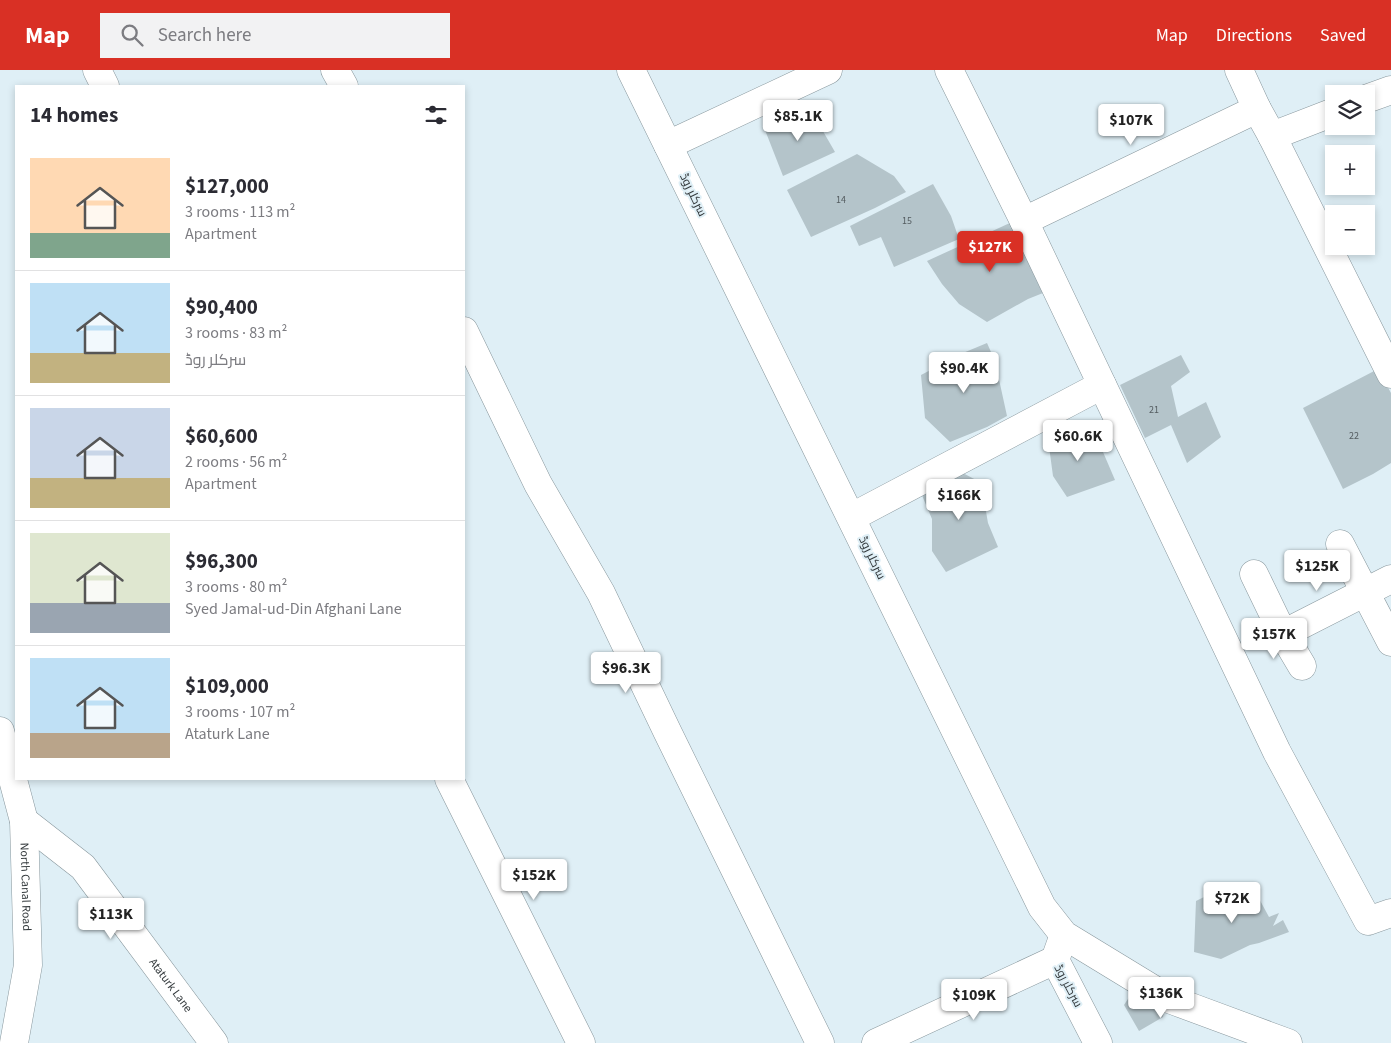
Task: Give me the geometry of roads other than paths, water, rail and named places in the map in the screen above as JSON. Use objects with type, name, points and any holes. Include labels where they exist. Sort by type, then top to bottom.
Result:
[{"type":"street","points":[[96,70],[104,85]]},
{"type":"street","points":[[335,70],[343,85]]},
{"type":"street","name":"سرکلر روڈ","points":[[631,70],[1042,907],[1064,934],[1054,960],[1098,1043]]},
{"type":"street","points":[[668,145],[828,70]]},
{"type":"street","points":[[949,70],[1024,221],[1277,752],[1368,921],[1391,912]]},
{"type":"street","points":[[1239,70],[1391,374]]},
{"type":"street","points":[[1375,96],[1391,90]]},
{"type":"street","points":[[1024,221],[1257,109]]},
{"type":"street","points":[[1272,136],[1325,115]]},
{"type":"street","points":[[465,333],[538,484],[601,593],[820,1043]]},
{"type":"street","points":[[852,517],[1102,385]]},
{"type":"street","points":[[1340,544],[1391,642]]},
{"type":"street","points":[[1254,574],[1283,634],[1302,666]]},
{"type":"street","points":[[1283,634],[1391,579]]},
{"type":"street","name":"North Canal Road","points":[[0,731],[24,821],[28,965],[14,1043]]},
{"type":"street","points":[[450,780],[581,1043]]},
{"type":"street","name":"Ataturk Lane","points":[[24,821],[83,867],[214,1043]]},
{"type":"street","points":[[1064,934],[1169,999],[1288,1043]]},
{"type":"street","points":[[876,1043],[1054,960]]}]
